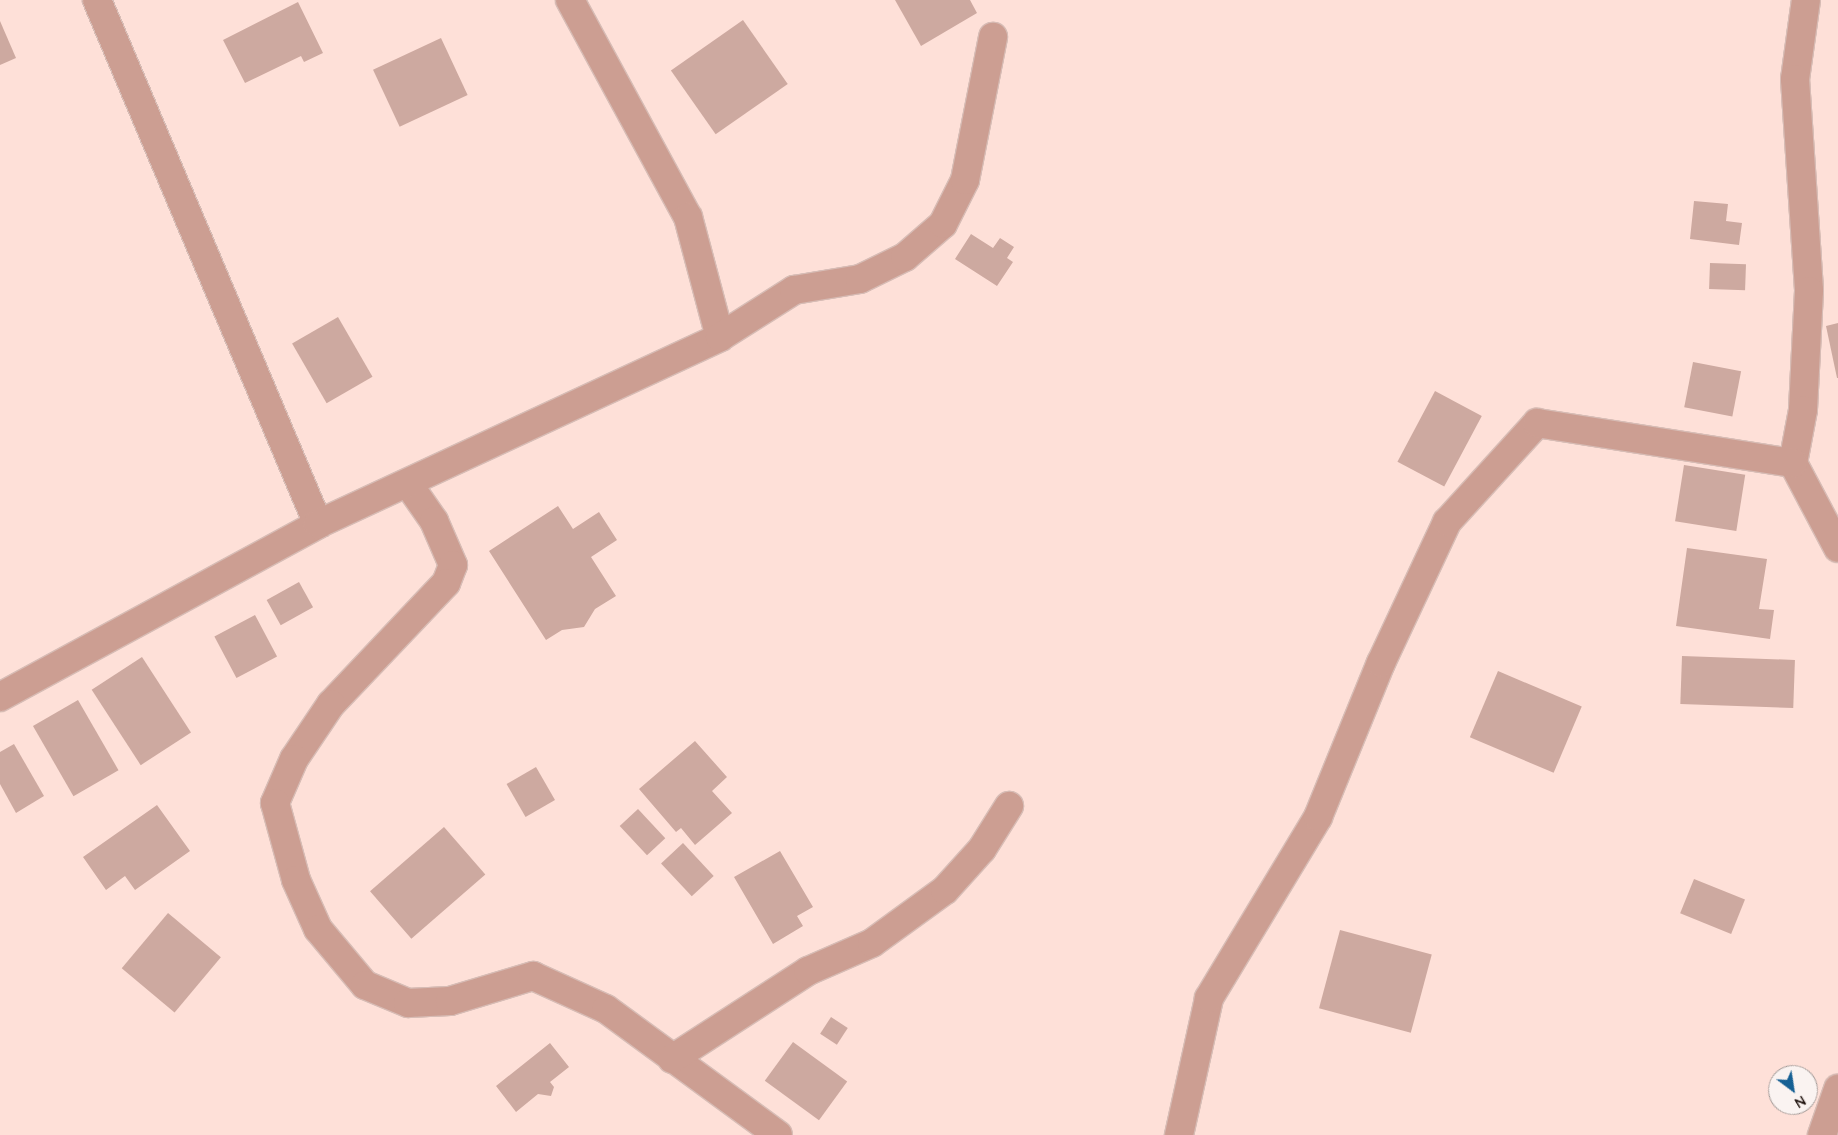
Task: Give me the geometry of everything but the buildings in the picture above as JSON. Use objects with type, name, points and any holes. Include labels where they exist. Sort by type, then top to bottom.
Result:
[{"type":"street","points":[[97,0],[318,524]]},
{"type":"street","points":[[570,0],[688,217],[720,337]]},
{"type":"street","points":[[1806,0],[1795,79],[1809,291],[1804,410],[1793,463],[1838,548]]},
{"type":"street","points":[[0,697],[318,524],[409,485],[720,337],[794,290],[860,280],[905,257],[943,224],[965,180],[993,37]]},
{"type":"street","points":[[1179,1135],[1209,998],[1318,817],[1381,663],[1447,522],[1537,423],[1793,463]]},
{"type":"street","points":[[409,485],[434,521],[453,565],[446,583],[331,704],[294,758],[275,803],[296,880],[318,929],[365,985],[408,1003],[450,1001],[533,976],[606,1008],[672,1059],[778,1135]]},
{"type":"street","points":[[672,1059],[808,971],[872,943],[945,890],[982,848],[1009,806]]},
{"type":"street","points":[[1822,1135],[1838,1089]]}]
